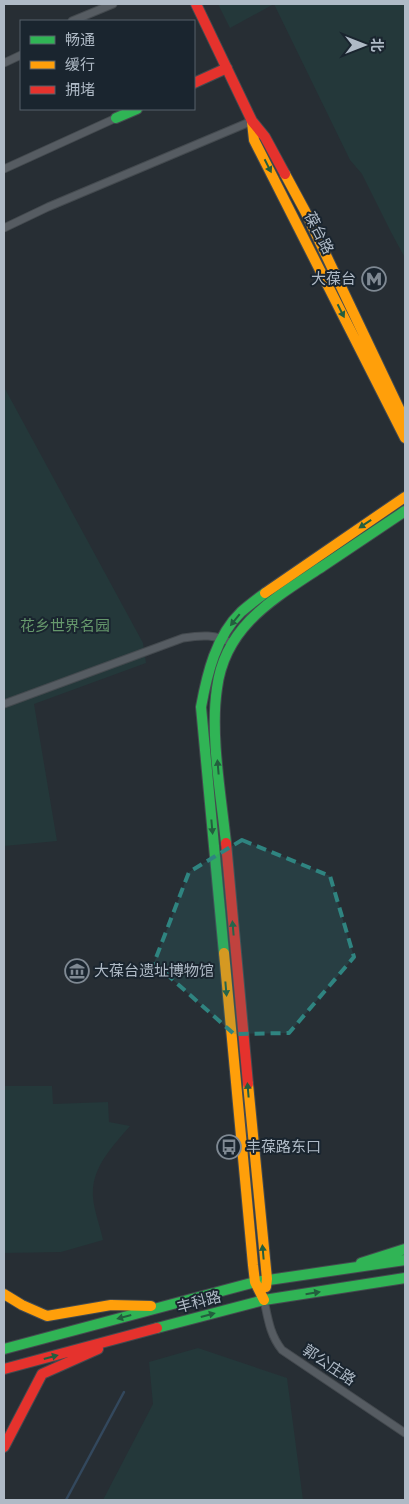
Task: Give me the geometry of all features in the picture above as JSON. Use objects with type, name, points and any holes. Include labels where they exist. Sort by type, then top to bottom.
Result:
[{"type":"main road","name":"葆台路","points":[[196,4],[252,121],[265,137],[304,211],[405,421]]},
{"type":"main road","points":[[195,83],[227,68]]},
{"type":"main road","points":[[116,118],[134,110]]},
{"type":"main road","name":"葆台路","points":[[252,121],[254,140],[405,438]]},
{"type":"main road","points":[[264,1300],[255,1282],[201,707],[208,672],[227,641],[240,613],[272,587],[405,497]]},
{"type":"main road","points":[[264,1300],[267,1279],[215,733],[215,687],[227,641],[293,585],[405,511]]},
{"type":"main road","points":[[346,1268],[405,1249]]},
{"type":"main road","name":"丰科路","points":[[4,1349],[267,1279],[405,1260]]},
{"type":"main road","name":"丰科路","points":[[4,1369],[264,1300],[405,1278]]},
{"type":"main road","points":[[386,1281],[405,1282]]},
{"type":"main road","points":[[4,1294],[22,1305],[47,1316],[111,1305],[163,1307]]},
{"type":"main road","points":[[4,1447],[42,1374],[125,1336]]},
{"type":"street","points":[[74,20],[113,4]]},
{"type":"street","points":[[4,63],[20,55]]},
{"type":"street","points":[[4,169],[116,118]]},
{"type":"street","points":[[4,228],[48,207],[252,121]]},
{"type":"street","points":[[4,704],[184,638],[203,635],[227,641]]},
{"type":"street","name":"郭公庄路","points":[[264,1300],[269,1326],[274,1339],[282,1350],[405,1434]]},
{"type":"highlighted area","points":[[242,840],[330,876],[354,957],[289,1033],[234,1034],[154,963],[189,872]]},
{"type":"green space","points":[[218,4],[274,4],[230,28]]},
{"type":"green space","points":[[274,4],[405,4],[405,258],[362,174],[350,160]]},
{"type":"green space","name":"花乡世界名园","points":[[4,387],[143,643],[146,663],[34,704],[57,841],[4,846]]},
{"type":"green space","points":[[4,1086],[52,1086],[53,1104],[108,1102],[109,1122],[130,1126],[104,1158],[95,1177],[93,1197],[103,1240],[61,1252],[4,1253]]},
{"type":"green space","points":[[198,1348],[287,1378],[303,1500],[103,1500],[153,1404],[149,1362]]},
{"type":"waterway","points":[[66,1500],[124,1392]]},
{"type":"traffic: fast","points":[[116,118],[135,110]]},
{"type":"traffic: fast","points":[[226,843],[215,745],[215,706],[222,666],[230,647],[241,630],[270,602],[405,511]]},
{"type":"traffic: fast","points":[[224,953],[201,707],[214,656],[225,632],[241,612],[265,593]]},
{"type":"traffic: fast","points":[[361,1263],[405,1249]]},
{"type":"traffic: fast","points":[[4,1349],[255,1282],[405,1260]]},
{"type":"traffic: fast","points":[[157,1328],[264,1300],[405,1278]]},
{"type":"traffic: slow","points":[[252,122],[254,140],[405,438]]},
{"type":"traffic: slow","points":[[285,174],[305,211],[405,421]]},
{"type":"traffic: slow","points":[[265,593],[405,497]]},
{"type":"traffic: slow","points":[[224,953],[253,1265],[255,1282],[264,1300]]},
{"type":"traffic: slow","points":[[248,1084],[267,1279],[266,1287]]},
{"type":"traffic: slow","points":[[4,1294],[22,1305],[47,1316],[111,1305],[151,1306]]},
{"type":"traffic: jam","points":[[196,4],[252,121],[265,137],[285,174]]},
{"type":"traffic: jam","points":[[195,83],[227,68]]},
{"type":"traffic: jam","points":[[226,843],[248,1084]]},
{"type":"traffic: jam","points":[[4,1369],[157,1328]]},
{"type":"traffic: jam","points":[[4,1447],[42,1374],[98,1349]]},
{"type":"place","name":"大葆台","points":[[374,279]]},
{"type":"place","name":"大葆台遗址博物馆","points":[[77,971]]},
{"type":"place","name":"丰葆路东口","points":[[229,1147]]}]
